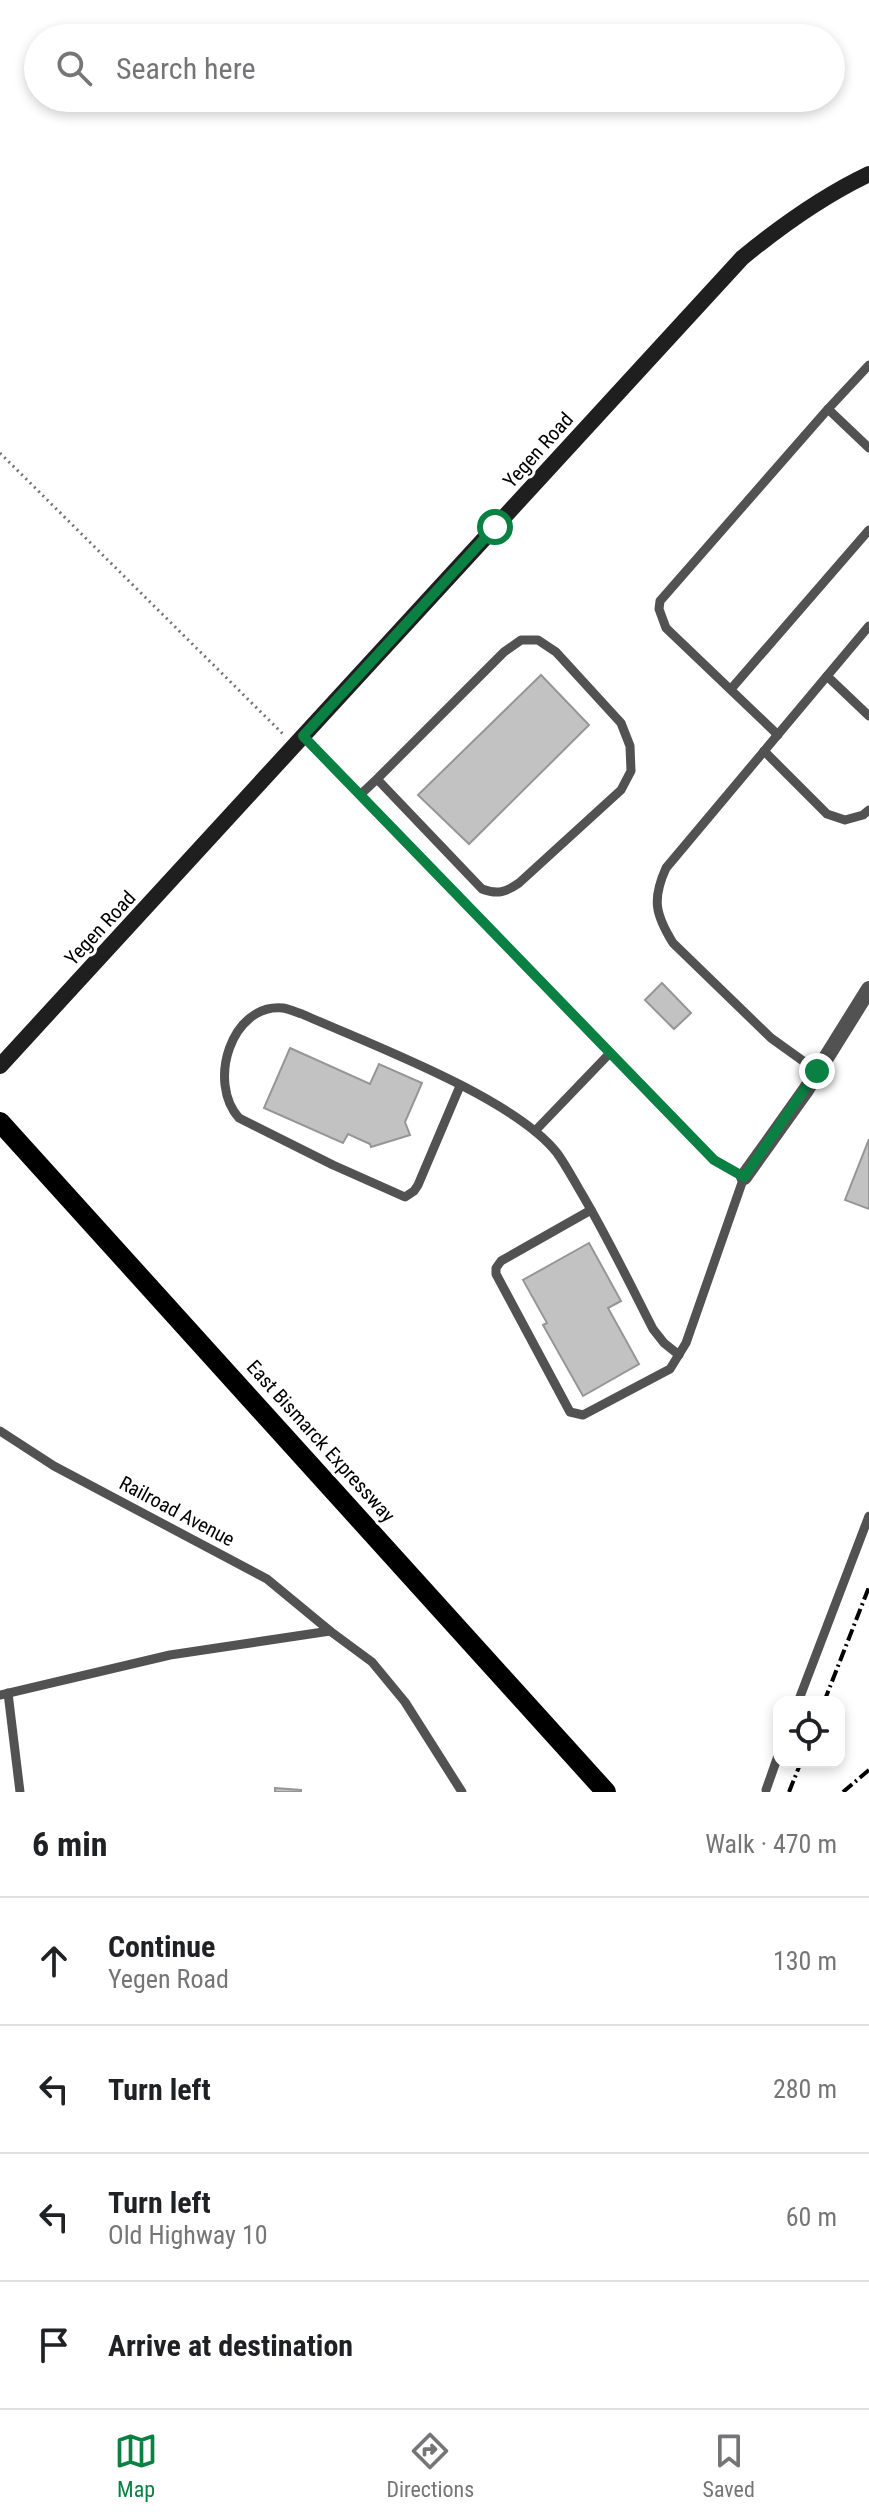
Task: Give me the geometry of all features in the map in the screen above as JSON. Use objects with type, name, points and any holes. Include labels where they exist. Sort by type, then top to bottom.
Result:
[{"type":"main road","name":"East Bismarck Expressway","points":[[0,1122],[606,1792]]},
{"type":"street","name":"Yegen Road","points":[[0,1066],[742,258],[808,208],[869,174]]},
{"type":"street","points":[[744,1177],[869,989]]},
{"type":"lane","points":[[778,735],[666,628],[659,609],[660,601],[869,365]]},
{"type":"lane","points":[[828,409],[869,448]]},
{"type":"lane","points":[[731,689],[869,530]]},
{"type":"lane","points":[[817,1071],[771,1038],[673,943],[662,925],[656,903],[666,868],[869,626]]},
{"type":"lane","points":[[360,795],[504,652],[521,640],[538,640],[556,652],[621,723],[630,746],[631,771],[621,790],[519,883],[507,891],[494,894],[482,889],[377,779]]},
{"type":"lane","points":[[827,676],[869,716]]},
{"type":"lane","points":[[299,741],[360,795],[714,1160],[744,1177],[686,1343],[670,1369],[588,1415],[570,1412],[499,1282],[496,1268],[501,1261],[591,1210]]},
{"type":"lane","points":[[764,751],[827,814],[845,820],[869,810]]},
{"type":"lane","points":[[460,1086],[414,1191],[409,1196],[399,1197],[239,1118],[228,1106],[224,1065],[236,1033],[248,1020],[266,1010],[282,1008],[302,1014],[460,1086],[535,1131],[558,1154],[653,1329],[679,1355]]},
{"type":"lane","points":[[535,1131],[610,1053]]},
{"type":"lane","name":"Railroad Avenue","points":[[0,1431],[54,1466],[267,1579],[372,1662],[405,1702],[462,1792]]},
{"type":"lane","points":[[800,1696],[869,1516]]},
{"type":"lane","points":[[20,1792],[4,1694],[170,1655],[330,1631]]},
{"type":"lane","points":[[766,1790],[774,1768]]},
{"type":"path","points":[[0,453],[299,741]]},
{"type":"building","points":[[541,675],[589,725],[469,844],[418,795]]},
{"type":"building","points":[[662,983],[691,1013],[674,1029],[645,1000]]},
{"type":"building","points":[[290,1048],[370,1084],[379,1064],[422,1083],[405,1122],[410,1135],[371,1147],[348,1134],[343,1143],[264,1108]]},
{"type":"building","points":[[869,1139],[869,1209],[845,1200]]},
{"type":"building","points":[[589,1243],[621,1301],[608,1308],[639,1364],[583,1396],[543,1325],[547,1323],[523,1280]]},
{"type":"building","points":[[275,1788],[301,1790],[301,1792],[275,1792]]},
{"type":"railway","points":[[826,1696],[869,1587]]},
{"type":"railway","points":[[789,1792],[799,1768]]},
{"type":"railway","points":[[843,1792],[869,1770]]},
{"type":"route","points":[[495,527],[303,736],[714,1160],[744,1177],[817,1071]]}]
